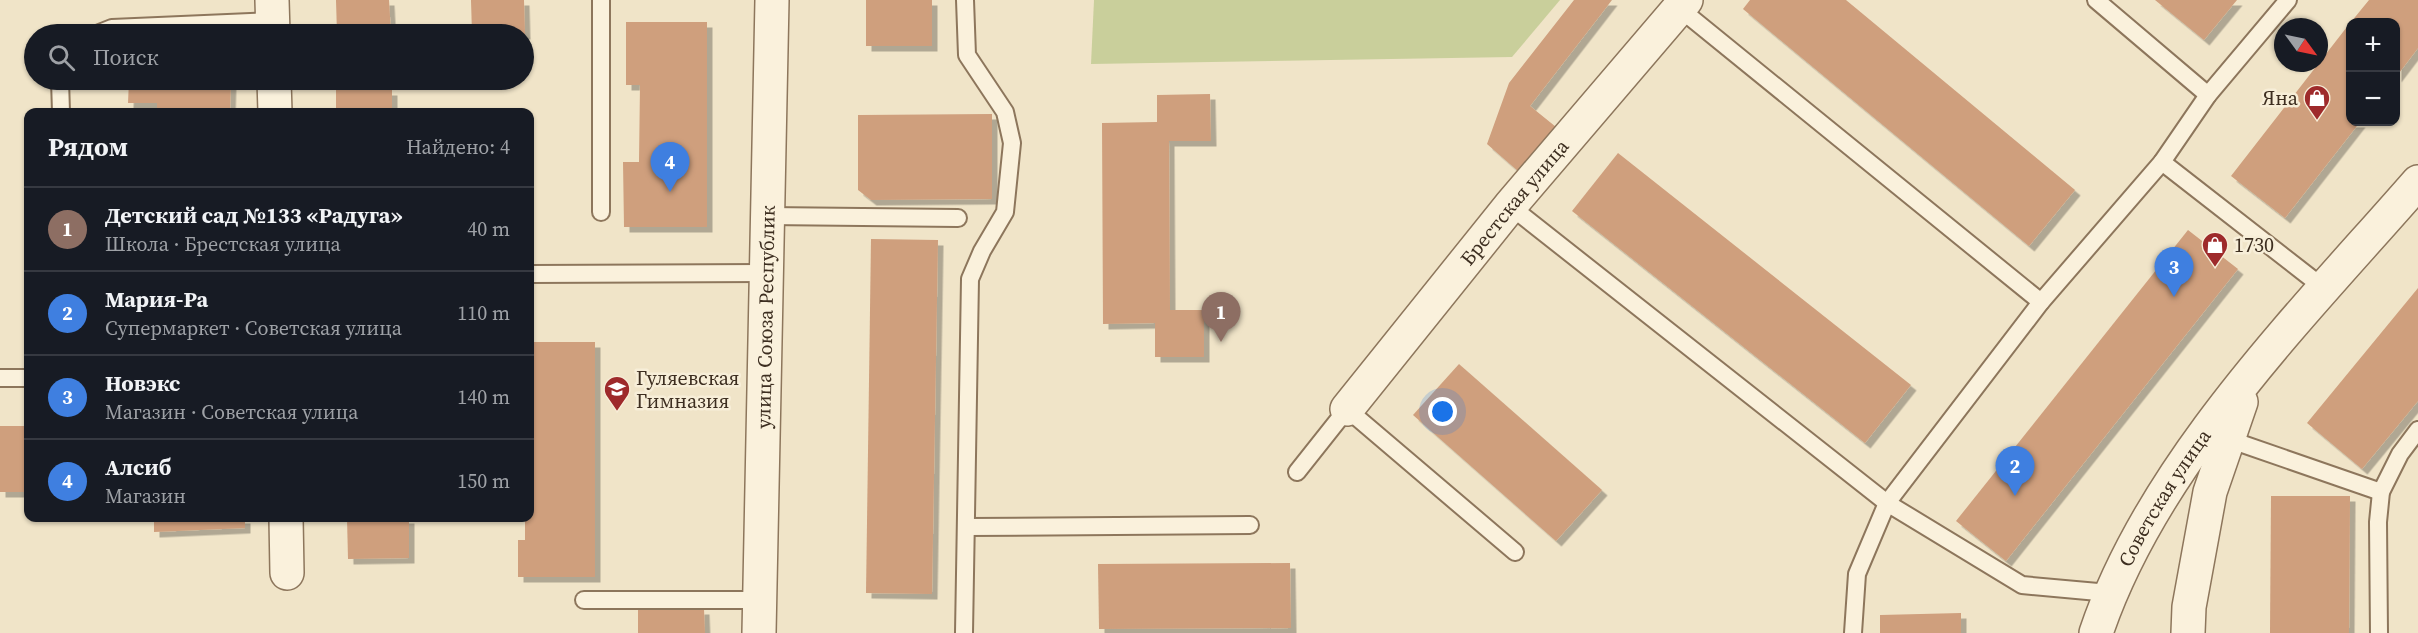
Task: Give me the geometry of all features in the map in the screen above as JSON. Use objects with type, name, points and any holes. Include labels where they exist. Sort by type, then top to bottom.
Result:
[{"type":"street","name":"улица Союза Республик","points":[[759,633],[772,0]]},
{"type":"street","name":"Брестская улица","points":[[1347,409],[1510,206],[1682,4]]},
{"type":"street","points":[[274,90],[275,108]]},
{"type":"street","name":"Советская улица","points":[[2096,633],[2109,593],[2168,485],[2250,375],[2418,182]]},
{"type":"street","name":"Советская улица","points":[[2188,633],[2189,607],[2210,492],[2250,375]]},
{"type":"street","points":[[286,522],[287,573]]},
{"type":"lane","points":[[601,0],[601,212]]},
{"type":"lane","points":[[964,633],[970,279],[982,251],[1005,212],[1012,143],[1005,112],[967,55],[965,0]]},
{"type":"lane","points":[[2096,0],[2208,95]]},
{"type":"lane","points":[[1853,633],[1857,574],[1887,503],[2041,302],[2162,162],[2208,95],[2288,0]]},
{"type":"lane","points":[[1682,4],[2041,302]]},
{"type":"lane","points":[[176,24],[273,18]]},
{"type":"lane","points":[[60,90],[61,108]]},
{"type":"lane","points":[[2162,162],[2325,289]]},
{"type":"lane","points":[[1510,206],[1887,503],[2022,585],[2109,593]]},
{"type":"lane","points":[[767,216],[958,218]]},
{"type":"lane","points":[[534,274],[766,273]]},
{"type":"lane","points":[[0,378],[24,378]]},
{"type":"lane","points":[[1298,472],[1347,409],[1515,552]]},
{"type":"lane","points":[[2379,633],[2378,522],[2381,492],[2400,454],[2418,430]]},
{"type":"lane","points":[[2228,439],[2381,492]]},
{"type":"lane","points":[[967,527],[1250,525]]},
{"type":"lane","points":[[584,600],[759,600]]},
{"type":"green space","points":[[1094,0],[1560,0],[1512,57],[1091,64]]},
{"type":"building","points":[[336,0],[389,0],[390,24],[337,24]]},
{"type":"building","points":[[471,0],[524,0],[525,24],[472,24]]},
{"type":"building","points":[[866,0],[932,0],[932,46],[866,46]]},
{"type":"building","points":[[1574,0],[1612,0],[1530,106],[1556,127],[1518,171],[1487,144],[1509,83]]},
{"type":"building","points":[[1750,0],[1846,0],[2075,190],[2029,246],[1743,9]]},
{"type":"building","points":[[2155,0],[2237,0],[2204,40]]},
{"type":"building","points":[[2369,0],[2418,0],[2418,48],[2400,72],[2400,18],[2354,18]]},
{"type":"building","points":[[626,22],[707,22],[707,227],[624,227],[623,162],[639,162],[640,85],[626,85]]},
{"type":"building","points":[[2346,28],[2346,126],[2357,126],[2285,218],[2231,176],[2312,72],[2328,72],[2328,51]]},
{"type":"building","points":[[129,90],[231,90],[230,108],[157,108],[157,103],[128,103]]},
{"type":"building","points":[[336,90],[392,90],[392,108],[336,108]]},
{"type":"building","points":[[1210,94],[1211,141],[1169,141],[1170,310],[1204,310],[1204,357],[1155,357],[1155,323],[1103,324],[1102,123],[1157,122],[1157,95]]},
{"type":"building","points":[[992,114],[992,199],[871,200],[858,190],[858,115]]},
{"type":"building","points":[[1618,153],[1911,385],[1865,443],[1572,211]]},
{"type":"building","points":[[2188,230],[2238,269],[2006,561],[1956,521]]},
{"type":"building","points":[[871,239],[938,240],[932,594],[866,593]]},
{"type":"building","points":[[2418,288],[2418,401],[2362,469],[2307,423]]},
{"type":"building","points":[[534,342],[595,342],[595,577],[518,577],[518,540],[525,540],[525,522],[534,522]]},
{"type":"building","points":[[1459,364],[1602,490],[1556,541],[1413,415]]},
{"type":"building","points":[[0,426],[24,426],[24,492],[0,492]]},
{"type":"building","points":[[2271,496],[2350,496],[2349,633],[2270,633]]},
{"type":"building","points":[[154,522],[245,522],[245,528],[154,532]]},
{"type":"building","points":[[347,522],[409,522],[409,558],[348,559]]},
{"type":"building","points":[[1290,563],[1291,628],[1099,629],[1098,564]]},
{"type":"building","points":[[704,609],[705,633],[638,633],[638,610]]},
{"type":"building","points":[[1961,613],[1961,633],[1880,633],[1880,615]]},
{"type":"place","name":"Яна","points":[[2317,121]]},
{"type":"place","name":"Алсиб","points":[[670,192]]},
{"type":"place","name":"1730","points":[[2215,268]]},
{"type":"place","name":"Новэкс","points":[[2174,297]]},
{"type":"place","name":"Детский сад №133 «Радуга»","points":[[1221,342]]},
{"type":"place","name":"Гуляевская Гимназия","points":[[617,412]]},
{"type":"place","name":"Мария-Ра","points":[[2015,496]]}]
